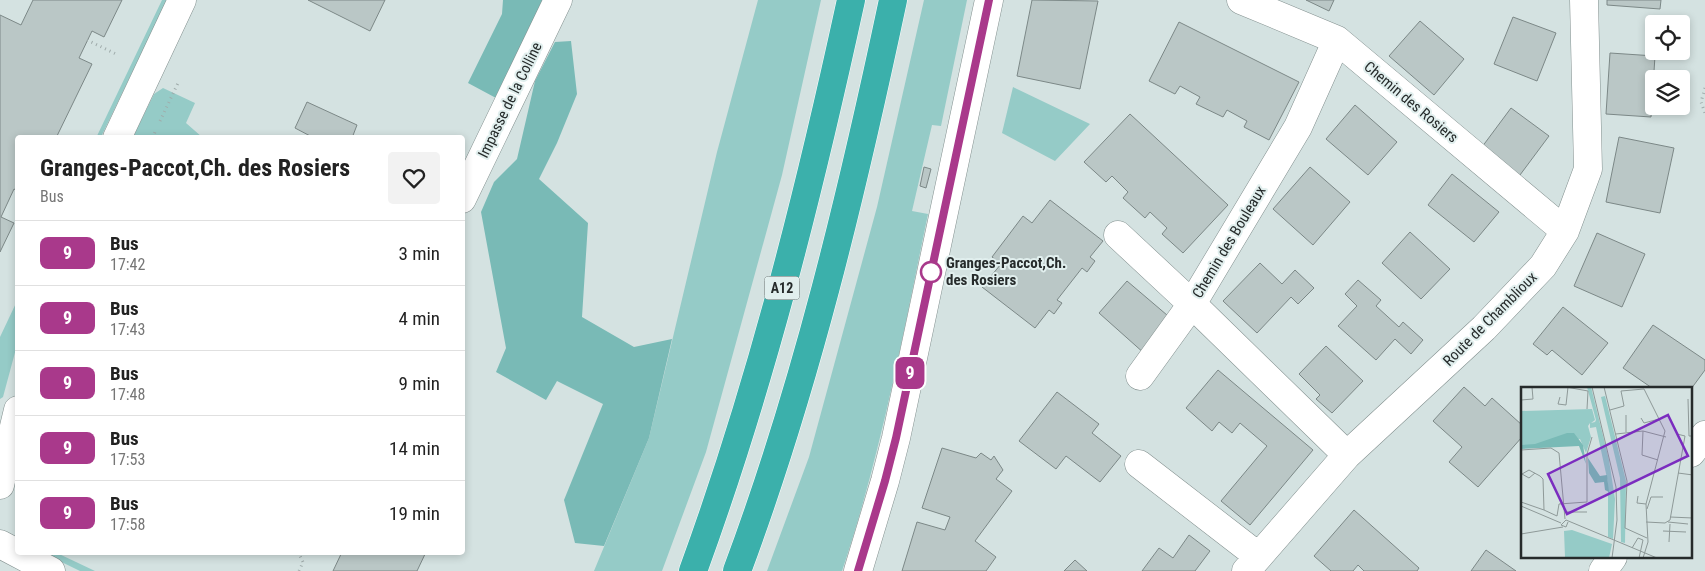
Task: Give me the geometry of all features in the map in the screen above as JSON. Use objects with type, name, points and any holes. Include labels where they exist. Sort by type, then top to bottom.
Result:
[{"type":"highway","name":"A12","points":[[693,571],[735,448],[780,297],[816,155],[851,0]]},
{"type":"highway","name":"A12","points":[[737,571],[775,460],[820,308],[856,164],[893,0]]},
{"type":"street","points":[[118,135],[182,0]]},
{"type":"street","name":"Impasse de la Colline","points":[[465,193],[558,0]]},
{"type":"street","points":[[858,571],[883,490],[896,438],[989,0]]},
{"type":"street","name":"Chemin des Rosiers","points":[[1241,0],[1337,40],[1564,231]]},
{"type":"street","name":"Route de Chamblioux","points":[[1252,564],[1347,455],[1484,328],[1543,266],[1564,231],[1588,169],[1584,0]]},
{"type":"street","name":"Chemin des Bouleaux","points":[[1337,40],[1298,127],[1192,304],[1347,455]]},
{"type":"street","points":[[1118,235],[1192,304],[1140,376]]},
{"type":"street","points":[[0,485],[12,418]]},
{"type":"street","points":[[1692,452],[1705,435]]},
{"type":"street","points":[[1139,464],[1252,564]]},
{"type":"street","points":[[0,544],[15,552]]},
{"type":"street","points":[[21,555],[51,571]]},
{"type":"street","points":[[1603,571],[1612,558]]},
{"type":"path","points":[[87,40],[116,54]]},
{"type":"path","points":[[154,135],[179,81]]},
{"type":"path","points":[[1705,88],[1701,102],[1705,113]]},
{"type":"path","points":[[298,571],[303,562],[300,555]]},
{"type":"shaded area","points":[[162,0],[167,0],[102,135],[97,135]]},
{"type":"shaded area","points":[[503,0],[549,0],[496,98],[468,83],[502,14]]},
{"type":"shaded area","points":[[758,0],[821,0],[782,175],[706,452],[662,571],[594,571],[649,438],[717,152]]},
{"type":"shaded area","points":[[924,0],[967,0],[941,126],[932,125],[912,211],[928,214],[880,439],[856,527],[842,571],[767,571],[809,457],[877,207]]},
{"type":"shaded area","points":[[571,41],[577,94],[557,143],[539,179],[588,223],[582,317],[634,347],[672,339],[649,438],[604,546],[575,543],[564,500],[603,404],[557,381],[546,400],[496,372],[506,348],[481,212],[494,182],[517,159],[535,81],[555,42]]},
{"type":"shaded area","points":[[1013,87],[1090,124],[1055,161],[1002,133]]},
{"type":"shaded area","points":[[163,88],[195,103],[186,123],[200,135],[134,135],[154,94]]},
{"type":"shaded area","points":[[15,305],[15,352],[3,397],[0,399],[0,337]]},
{"type":"shaded area","points":[[47,555],[61,555],[95,571],[80,571]]},
{"type":"building","points":[[33,0],[122,0],[104,37],[92,31],[79,58],[92,64],[57,135],[15,135],[15,190],[1,217],[14,223],[0,252],[0,15],[21,25]]},
{"type":"building","points":[[308,0],[385,0],[370,31]]},
{"type":"building","points":[[1032,0],[1098,1],[1080,89],[1017,76]]},
{"type":"building","points":[[1306,0],[1334,0],[1329,11]]},
{"type":"building","points":[[1607,0],[1661,0],[1660,9],[1607,5]]},
{"type":"building","points":[[1513,17],[1556,33],[1537,81],[1494,64]]},
{"type":"building","points":[[1420,21],[1464,59],[1434,95],[1389,56]]},
{"type":"building","points":[[1179,22],[1299,82],[1269,140],[1244,127],[1247,121],[1227,110],[1223,117],[1196,104],[1200,97],[1180,86],[1175,94],[1149,81]]},
{"type":"building","points":[[1610,53],[1645,55],[1645,60],[1655,60],[1654,70],[1645,70],[1645,115],[1651,115],[1651,117],[1606,114]]},
{"type":"building","points":[[307,102],[357,125],[353,135],[308,135],[295,128]]},
{"type":"building","points":[[1355,105],[1397,142],[1368,175],[1326,139]]},
{"type":"building","points":[[1511,108],[1549,136],[1517,179],[1479,151]]},
{"type":"building","points":[[1130,114],[1228,205],[1183,253],[1162,234],[1167,228],[1150,212],[1145,218],[1123,198],[1128,192],[1112,176],[1106,182],[1084,162]]},
{"type":"building","points":[[1619,137],[1674,148],[1660,213],[1606,202]]},
{"type":"building","points":[[924,167],[931,169],[926,188],[920,186]]},
{"type":"building","points":[[1310,167],[1350,202],[1313,245],[1273,209]]},
{"type":"building","points":[[1452,174],[1499,212],[1474,242],[1428,205]]},
{"type":"building","points":[[1050,200],[1103,241],[1090,257],[1095,261],[1087,272],[1082,268],[1057,300],[1062,303],[1054,314],[1049,310],[1035,328],[982,287],[1001,264],[992,257],[1023,216],[1032,223]]},
{"type":"building","points":[[1410,232],[1450,269],[1421,299],[1382,263]]},
{"type":"building","points":[[1597,233],[1645,254],[1622,307],[1574,286]]},
{"type":"building","points":[[1260,263],[1282,284],[1295,270],[1314,288],[1298,304],[1291,297],[1257,333],[1223,301]]},
{"type":"building","points":[[1358,280],[1381,300],[1376,306],[1399,327],[1403,322],[1423,340],[1411,354],[1395,339],[1376,360],[1338,326],[1357,306],[1345,294]]},
{"type":"building","points":[[1127,281],[1174,321],[1145,354],[1099,313]]},
{"type":"building","points":[[1563,307],[1608,343],[1582,375],[1552,350],[1547,355],[1533,344]]},
{"type":"building","points":[[1653,325],[1705,360],[1705,370],[1692,388],[1651,387],[1623,368]]},
{"type":"building","points":[[1326,346],[1363,381],[1332,413],[1316,399],[1320,395],[1299,374]]},
{"type":"building","points":[[1218,370],[1313,450],[1250,525],[1221,501],[1267,446],[1240,423],[1232,433],[1219,422],[1212,431],[1186,408]]},
{"type":"building","points":[[1464,387],[1485,406],[1492,398],[1521,424],[1521,438],[1478,487],[1449,462],[1462,447],[1433,421]]},
{"type":"building","points":[[1057,392],[1099,424],[1092,433],[1121,456],[1100,482],[1066,456],[1056,469],[1019,441]]},
{"type":"building","points":[[942,448],[976,458],[981,453],[991,460],[994,456],[1003,470],[996,479],[1012,491],[975,541],[996,557],[986,571],[902,571],[917,522],[945,530],[950,517],[922,508]]},
{"type":"building","points":[[1354,510],[1419,568],[1417,571],[1364,571],[1358,565],[1353,571],[1331,571],[1314,556]]},
{"type":"building","points":[[1189,535],[1210,551],[1195,571],[1142,571],[1159,548],[1173,558]]},
{"type":"building","points":[[1486,550],[1516,571],[1471,571]]},
{"type":"building","points":[[341,555],[425,555],[417,571],[333,571]]},
{"type":"building","points":[[1075,560],[1087,571],[1064,571]]},
{"type":"bus line","name":"9","points":[[858,571],[873,525],[896,438],[989,0]]},
{"type":"place","name":"Granges-Paccot,Ch. des Rosiers","points":[[931,272]]}]
